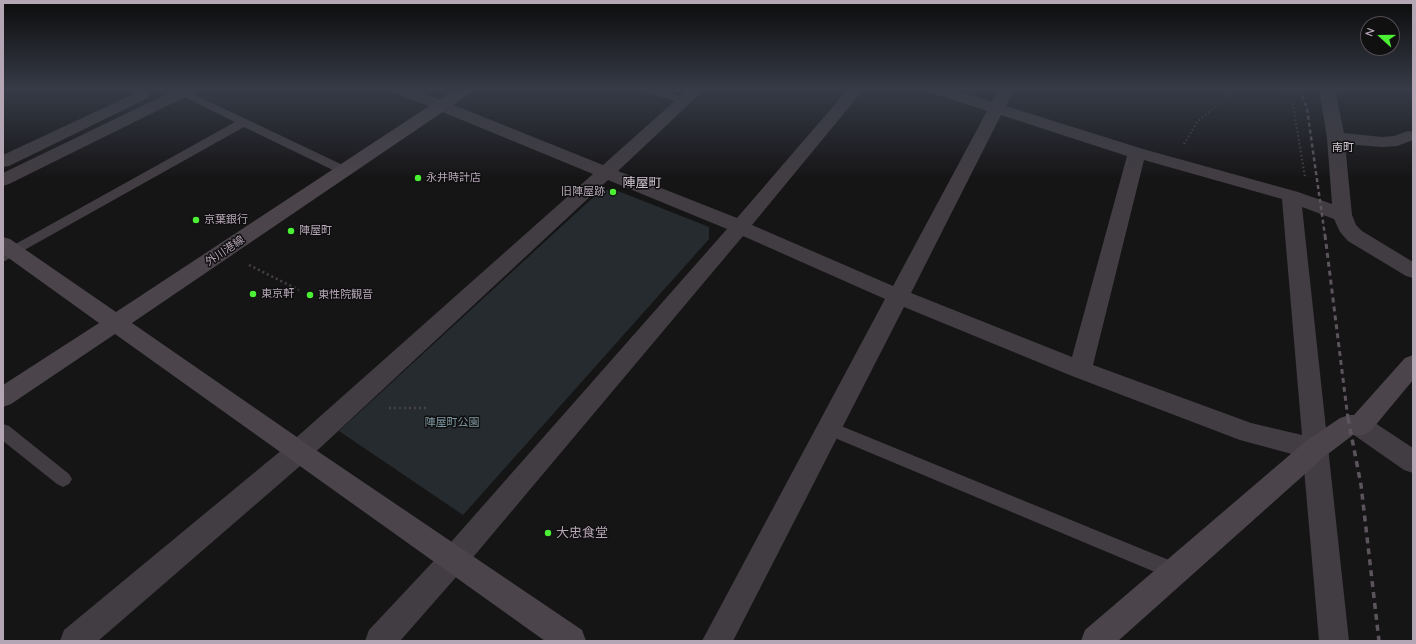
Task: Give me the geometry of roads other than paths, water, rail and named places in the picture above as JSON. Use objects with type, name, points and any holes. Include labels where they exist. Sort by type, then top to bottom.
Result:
[{"type":"street","points":[[3,162],[92,119]]},
{"type":"street","points":[[3,180],[128,119]]},
{"type":"street","name":"外川港線","points":[[3,397],[422,119]]},
{"type":"street","points":[[473,119],[740,227],[897,296],[1080,370],[1249,433],[1315,449]]},
{"type":"street","points":[[75,641],[298,452],[663,119]]},
{"type":"street","points":[[380,641],[454,560],[831,119]]},
{"type":"street","points":[[717,641],[991,119]]},
{"type":"street","points":[[1054,119],[1137,153],[1297,199],[1342,215]]},
{"type":"street","points":[[1333,119],[1336,138],[1342,215],[1347,228],[1355,236],[1413,271]]},
{"type":"street","points":[[1336,138],[1382,142],[1397,141],[1408,136]]},
{"type":"street","points":[[1080,370],[1137,153]]},
{"type":"street","points":[[1297,199],[1315,449],[1334,641]]},
{"type":"street","points":[[7,251],[116,323],[298,452],[571,641]]},
{"type":"street","points":[[1360,426],[1413,364]]},
{"type":"street","points":[[1096,641],[1174,571],[1315,449],[1349,425],[1360,426],[1413,462]]},
{"type":"lane","points":[[238,119],[345,171]]},
{"type":"lane","points":[[7,251],[244,122]]},
{"type":"lane","points":[[829,428],[1174,571]]},
{"type":"lane","points":[[3,431],[63,479]]},
{"type":"railway","points":[[1308,119],[1325,236]]},
{"type":"railway","points":[[1325,235],[1348,419]]},
{"type":"railway","points":[[1348,418],[1361,485],[1379,641]]},
{"type":"place","name":"永井時計店","points":[[418,178]]},
{"type":"place","name":"旧陣屋跡","points":[[613,192]]},
{"type":"place","name":"京葉銀行","points":[[196,220]]},
{"type":"place","name":"陣屋町","points":[[291,231]]},
{"type":"place","name":"東京軒","points":[[253,294]]},
{"type":"place","name":"東性院観音","points":[[310,295]]},
{"type":"place","name":"大忠食堂","points":[[548,533]]},
{"type":"district","name":"南町","points":[[1343,148]]},
{"type":"district","name":"陣屋町","points":[[642,183]]},
{"type":"park label","name":"陣屋町公園","points":[[452,423]]}]
